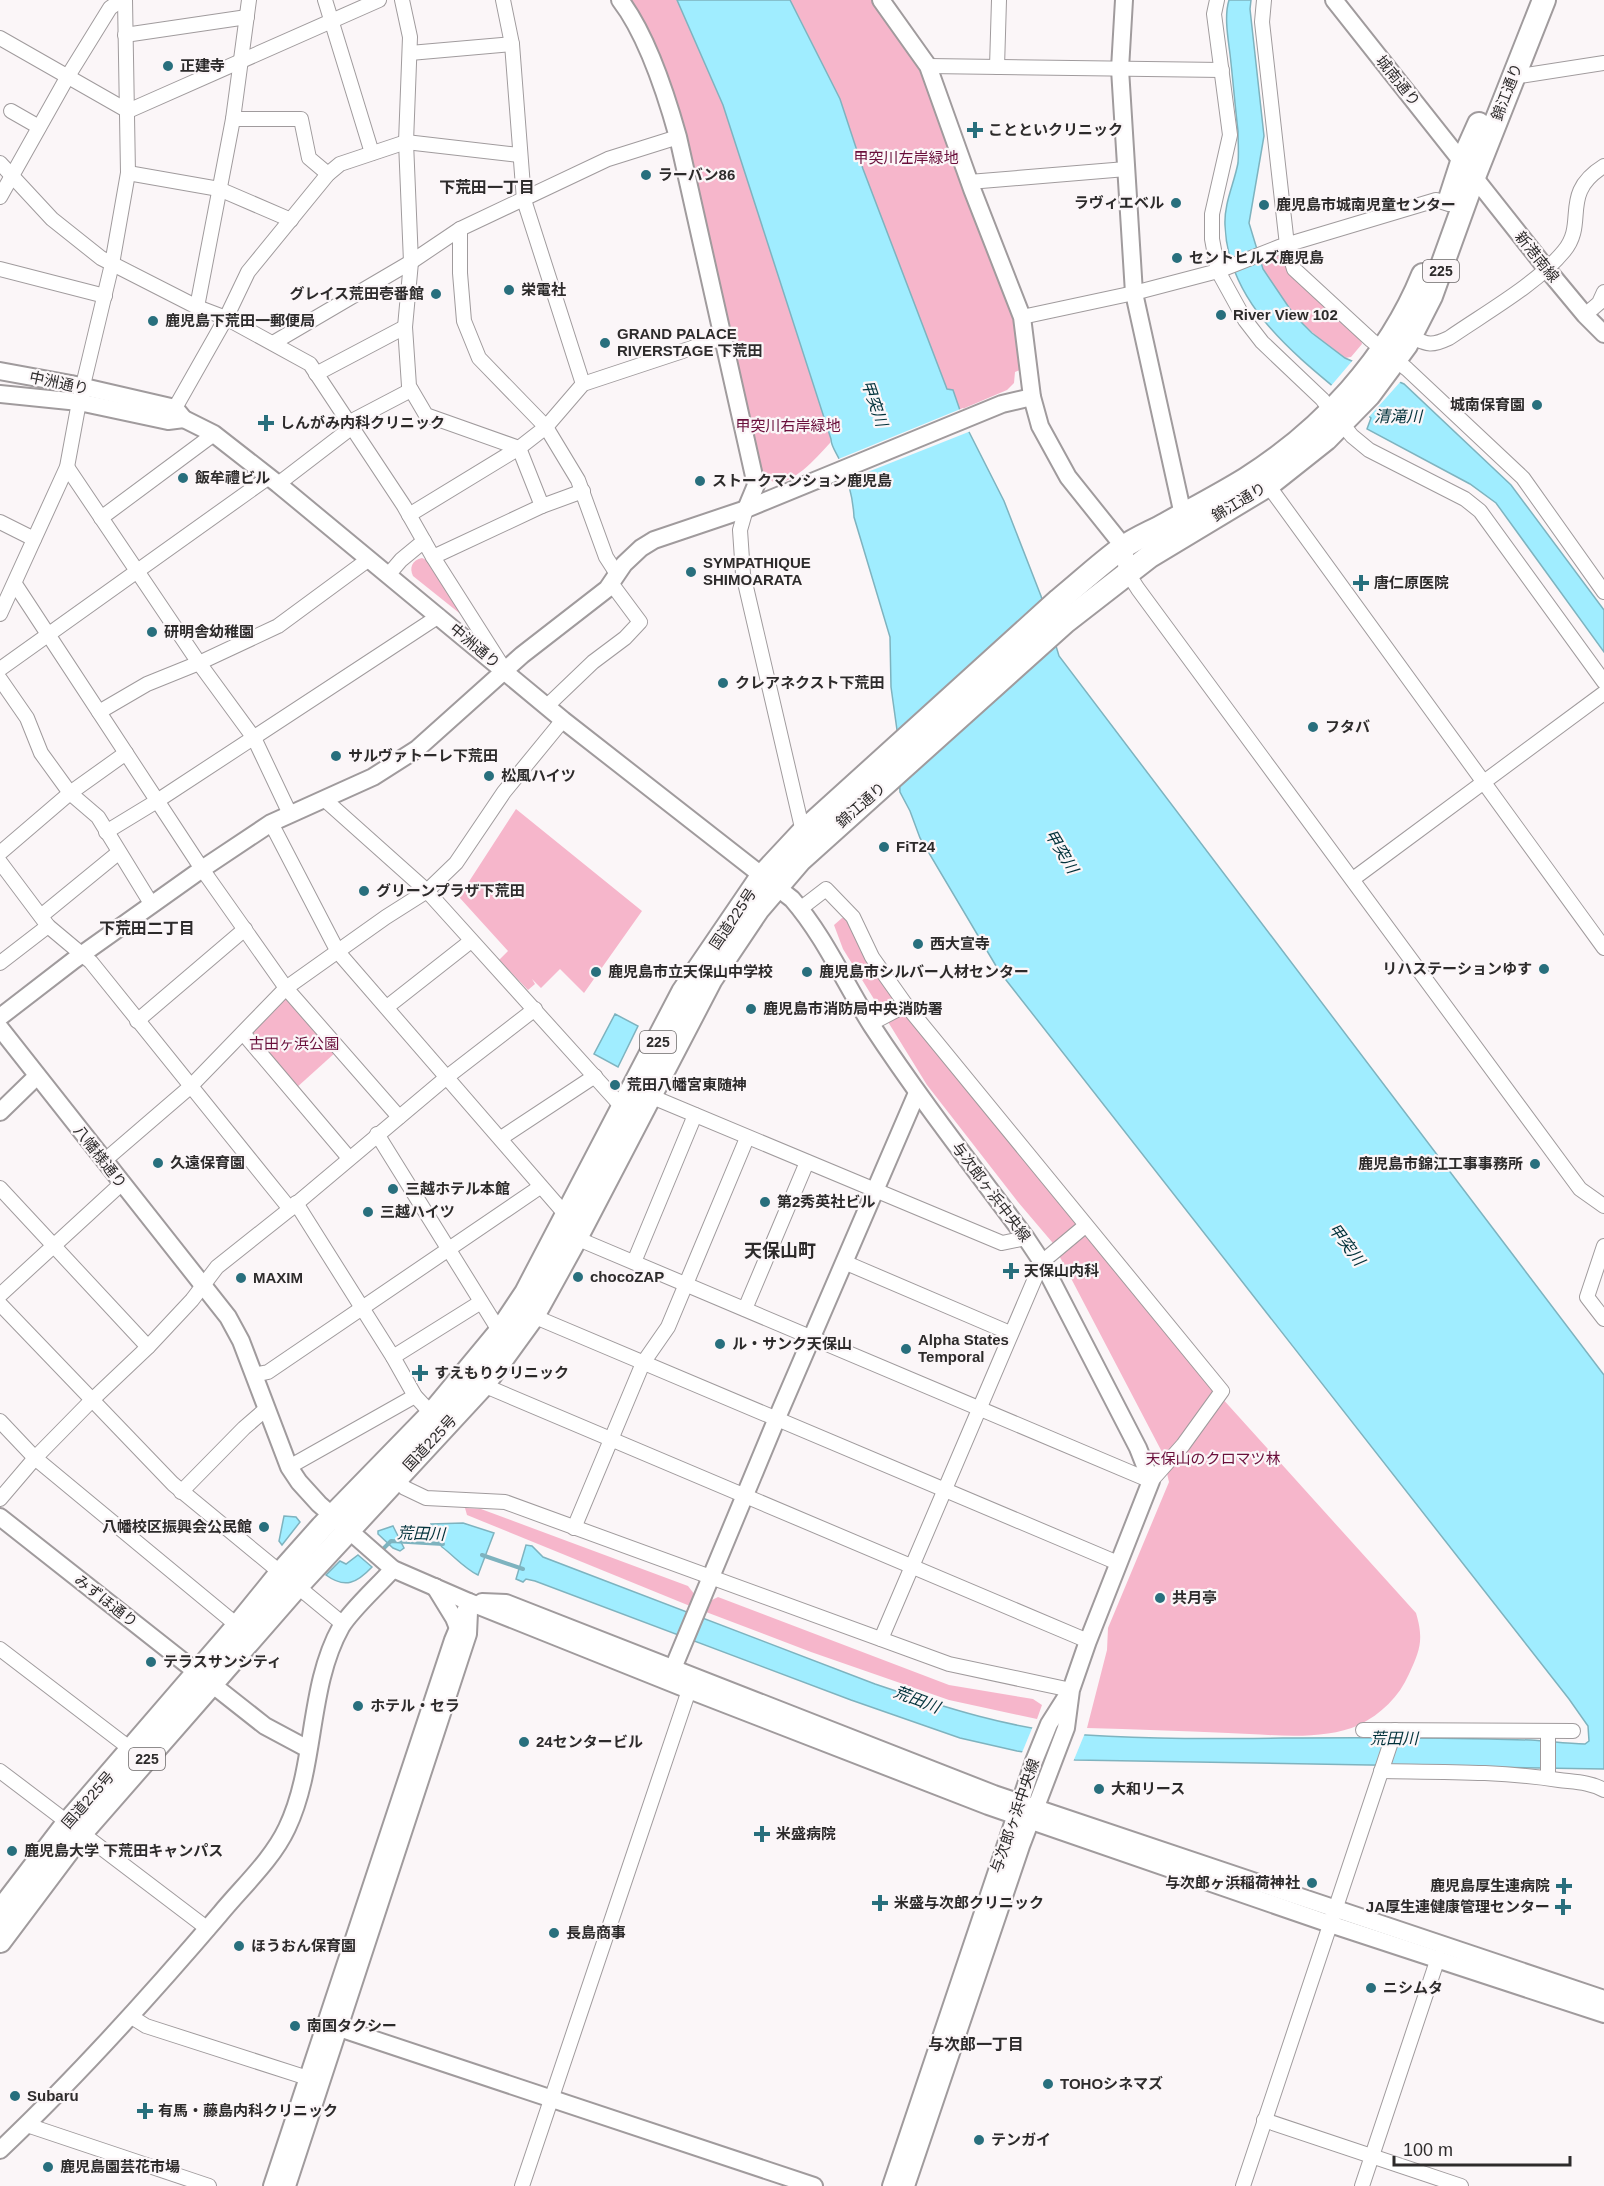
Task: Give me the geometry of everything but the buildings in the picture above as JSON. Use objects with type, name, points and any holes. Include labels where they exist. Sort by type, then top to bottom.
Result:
[{"type":"highway","name":"錦江通り","points":[[769,881],[803,832],[882,759],[1062,611],[1268,486],[1317,446],[1342,411],[1387,357],[1411,337],[1431,296],[1468,170],[1530,0]]},
{"type":"highway","name":"錦江通り","points":[[1387,357],[1392,336],[1413,298],[1449,204],[1513,77],[1544,0]]},
{"type":"highway","name":"錦江通り","points":[[769,881],[800,860],[890,780],[1124,547],[1246,478],[1342,411]]},
{"type":"highway","name":"国道225号","points":[[0,1941],[74,1828],[132,1750],[205,1679],[238,1626],[396,1479],[483,1385],[532,1316],[576,1238],[711,979],[769,881]]},
{"type":"highway","name":"国道225号","points":[[340,1531],[500,1332],[526,1293],[683,992],[769,881]]},
{"type":"highway","name":"国道225号","points":[[0,1912],[205,1679],[292,1576]]},
{"type":"street","points":[[0,197],[68,76],[110,8],[123,0],[128,173],[112,264],[81,395],[68,466],[0,614]]},
{"type":"street","points":[[197,307],[233,119],[249,0]]},
{"type":"street","points":[[325,0],[372,153]]},
{"type":"street","points":[[128,111],[379,0]]},
{"type":"street","points":[[402,0],[410,37],[406,142],[411,262],[405,327],[409,386],[426,415],[519,448],[542,506]]},
{"type":"street","points":[[503,0],[512,44],[524,200],[583,384]]},
{"type":"street","points":[[620,0],[635,22],[662,87],[678,137],[756,485],[740,530],[743,574],[803,832]]},
{"type":"street","points":[[881,0],[928,66],[969,182],[1022,317],[1032,397],[1040,426],[1068,477],[1124,547],[1127,572],[1138,589],[1580,1189],[1604,1206]]},
{"type":"street","points":[[998,67],[999,0]]},
{"type":"street","points":[[1124,0],[1120,69],[1134,293],[1183,515]]},
{"type":"street","points":[[1217,0],[1214,14],[1230,135],[1212,214],[1212,239],[1245,320],[1262,342],[1323,399],[1342,411],[1352,436],[1369,450],[1466,499],[1480,511],[1604,682]]},
{"type":"street","points":[[1264,0],[1262,22],[1287,244],[1294,269],[1387,357],[1523,478],[1604,592]]},
{"type":"street","name":"城南通り","points":[[1334,0],[1468,170]]},
{"type":"street","points":[[125,35],[247,17]]},
{"type":"street","points":[[0,38],[128,111]]},
{"type":"street","points":[[410,53],[512,44]]},
{"type":"street","points":[[1513,77],[1604,63]]},
{"type":"street","points":[[928,66],[1222,70]]},
{"type":"street","points":[[11,111],[39,127]]},
{"type":"street","points":[[233,119],[301,119],[309,158],[328,174]]},
{"type":"street","points":[[273,342],[411,262],[460,229],[608,159],[678,137]]},
{"type":"street","points":[[179,414],[248,272],[328,174],[340,164],[406,142],[519,155]]},
{"type":"street","points":[[0,163],[52,219],[86,248],[112,264],[197,307],[226,318],[273,342],[310,364],[409,515],[505,670]]},
{"type":"street","points":[[1411,337],[1424,343],[1435,344],[1449,338],[1546,268],[1570,242],[1575,222],[1576,203],[1583,184],[1604,166]]},
{"type":"street","points":[[969,182],[1126,169]]},
{"type":"street","name":"新港南線","points":[[1468,170],[1546,268],[1604,334]]},
{"type":"street","points":[[128,173],[219,189],[291,220]]},
{"type":"street","points":[[1022,317],[1134,293],[1224,268],[1287,244],[1436,200],[1449,204]]},
{"type":"street","points":[[460,229],[460,273],[464,321],[479,358],[546,427],[583,490],[614,579],[640,622],[625,638],[593,662],[547,706]]},
{"type":"street","points":[[0,269],[105,296]]},
{"type":"street","points":[[1585,315],[1599,303],[1604,292]]},
{"type":"street","points":[[316,374],[405,327]]},
{"type":"street","points":[[409,515],[519,448],[546,427],[583,384],[722,338]]},
{"type":"street","points":[[0,393],[2,371]]},
{"type":"street","name":"中洲通り","points":[[2,371],[168,421],[179,414],[214,434],[389,574],[563,720],[769,881]]},
{"type":"street","points":[[0,669],[137,572],[274,481],[349,426],[411,390]]},
{"type":"street","name":"中洲通り","points":[[0,393],[81,395]]},
{"type":"street","points":[[0,1017],[82,954],[271,823],[373,777],[417,749],[528,649],[607,589],[624,564],[640,548],[654,540],[746,509],[994,408],[1032,397]]},
{"type":"street","points":[[101,518],[214,434]]},
{"type":"street","points":[[68,466],[199,663],[254,738],[291,814]]},
{"type":"street","points":[[1268,486],[1604,948]]},
{"type":"street","points":[[433,557],[542,506],[583,490]]},
{"type":"street","points":[[0,522],[34,539]]},
{"type":"street","points":[[389,574],[401,560],[424,541]]},
{"type":"street","points":[[99,712],[147,684],[199,663],[278,626],[369,559]]},
{"type":"street","points":[[15,584],[202,869],[285,988],[399,1117]]},
{"type":"street","points":[[106,832],[439,616]]},
{"type":"street","points":[[0,679],[27,718],[41,753],[70,793],[98,817],[118,853],[152,904]]},
{"type":"street","points":[[1353,879],[1604,693]]},
{"type":"street","points":[[104,1161],[190,1087],[285,988],[386,917],[428,891],[456,863],[504,792],[563,720]]},
{"type":"street","points":[[0,853],[70,793],[126,753]]},
{"type":"street","points":[[324,799],[428,891],[623,1108]]},
{"type":"street","points":[[271,823],[338,952],[566,1215],[576,1238],[1151,1480],[1184,1445],[1222,1391],[906,1005],[872,957],[853,917],[826,889],[800,909]]},
{"type":"street","points":[[0,963],[118,853]]},
{"type":"street","points":[[0,862],[44,921],[74,950],[82,954],[190,1087],[293,1206],[362,1308],[415,1396],[432,1414]]},
{"type":"street","name":"与次郎ヶ浜中央線","points":[[769,881],[800,909],[819,935],[870,1024],[917,1093],[1042,1262],[1138,1448],[1151,1480],[1071,1690],[1066,1728],[1042,1763]]},
{"type":"street","points":[[137,1021],[244,929]]},
{"type":"street","points":[[387,1007],[471,941]]},
{"type":"street","points":[[870,1024],[906,1005]]},
{"type":"street","points":[[0,1499],[35,1458],[148,1347],[192,1300],[217,1267],[447,1077],[535,1009]]},
{"type":"street","name":"八幡様通り","points":[[0,1028],[228,1317],[241,1341],[289,1467]]},
{"type":"street","points":[[243,1033],[350,1158]]},
{"type":"street","points":[[0,1112],[37,1076]]},
{"type":"street","points":[[501,1138],[595,1076]]},
{"type":"street","points":[[670,1675],[777,1418],[917,1093]]},
{"type":"street","points":[[650,1096],[1002,1243],[1026,1238]]},
{"type":"street","points":[[634,1262],[695,1115]]},
{"type":"street","points":[[377,1134],[500,1332]]},
{"type":"street","points":[[574,1528],[643,1363],[668,1327],[747,1138]]},
{"type":"street","points":[[745,1309],[807,1162]]},
{"type":"street","points":[[0,1295],[121,1184]]},
{"type":"street","points":[[254,1375],[268,1371],[540,1187]]},
{"type":"street","points":[[2,1194],[148,1347]]},
{"type":"street","points":[[881,1639],[1042,1262],[1085,1226]]},
{"type":"street","points":[[1604,1246],[1587,1297],[1604,1319]]},
{"type":"street","points":[[844,1262],[1010,1333]]},
{"type":"street","points":[[393,1357],[482,1302]]},
{"type":"street","points":[[0,1304],[91,1401],[182,1492],[292,1576],[343,1624]]},
{"type":"street","points":[[532,1316],[1118,1563]]},
{"type":"street","points":[[483,1385],[1088,1641]]},
{"type":"street","points":[[415,1396],[289,1467],[298,1482],[340,1531],[393,1569],[469,1602],[506,1603],[670,1675],[1025,1811],[1576,1997],[1604,2014]]},
{"type":"street","points":[[182,1492],[244,1428],[266,1409]]},
{"type":"street","points":[[0,1421],[35,1458],[238,1626]]},
{"type":"street","points":[[396,1479],[405,1488],[426,1498],[505,1502],[949,1664],[1071,1690]]},
{"type":"street","name":"みずほ通り","points":[[0,1517],[265,1726],[308,1749]]},
{"type":"street","points":[[0,2150],[79,2072],[208,1929],[264,1862],[287,1828],[303,1778],[321,1683],[332,1648],[343,1624],[393,1569]]},
{"type":"street","points":[[435,1587],[458,1628]]},
{"type":"street","points":[[333,2026],[458,1628],[469,1602]]},
{"type":"street","points":[[287,2186],[315,2080],[468,1634],[469,1602]]},
{"type":"street","points":[[0,1649],[132,1750]]},
{"type":"street","points":[[670,1675],[689,1690],[825,1735]]},
{"type":"street","points":[[522,2186],[689,1690]]},
{"type":"street","name":"与次郎ヶ浜中央線","points":[[906,2186],[916,2134],[1042,1763],[1049,1724],[1071,1690]]},
{"type":"street","points":[[1363,1730],[1394,1733],[1548,1734],[1573,1731]]},
{"type":"street","points":[[1243,2186],[1394,1733]]},
{"type":"street","points":[[1548,1734],[1548,1776]]},
{"type":"street","points":[[1382,1768],[1548,1776],[1595,1785],[1604,1790]]},
{"type":"street","points":[[0,1771],[208,1929]]},
{"type":"street","points":[[1362,2186],[1441,1952]]},
{"type":"street","points":[[1576,1997],[1604,1999]]},
{"type":"street","points":[[129,2016],[146,2026],[315,2080]]},
{"type":"street","points":[[333,2026],[814,2186]]},
{"type":"street","points":[[272,2186],[315,2080]]},
{"type":"street","points":[[1264,2120],[1461,2186]]},
{"type":"street","points":[[27,2125],[209,2186]]},
{"type":"street","name":"与次郎ヶ浜中央線","points":[[891,2186],[916,2134]]},
{"type":"green space","name":"甲突川右岸緑地","points":[[630,0],[677,0],[723,105],[831,439],[830,443],[810,464],[783,482],[775,482],[768,478],[762,479],[685,128],[654,45],[641,16]]},
{"type":"green space","name":"甲突川左岸緑地","points":[[790,0],[872,0],[922,74],[1012,314],[1020,370],[1015,372],[1014,383],[1007,390],[960,410],[953,391],[947,389],[840,104]]},
{"type":"green space","points":[[1280,254],[1284,256],[1289,274],[1361,340],[1362,344],[1351,357],[1345,358],[1315,335],[1282,299],[1266,276],[1261,263]]},
{"type":"green space","points":[[422,558],[429,561],[463,616],[413,576],[412,565]]},
{"type":"green space","points":[[516,809],[642,911],[584,993],[560,969],[541,988],[532,979],[535,984],[528,990],[499,960],[508,951],[459,897]]},
{"type":"green space","name":"天保山のクロマツ林","points":[[842,918],[849,918],[866,959],[1211,1386],[1416,1613],[1420,1645],[1416,1658],[1400,1690],[1375,1716],[1344,1730],[1311,1735],[1087,1728],[1107,1650],[1108,1628],[1169,1482],[1162,1452],[1052,1242],[927,1085],[843,949],[834,925]]},
{"type":"green space","name":"古田ヶ浜公園","points":[[284,997],[289,997],[336,1052],[295,1089],[251,1036],[252,1029]]},
{"type":"green space","points":[[465,1508],[481,1509],[688,1586],[695,1595],[690,1606],[467,1515]]},
{"type":"green space","points":[[718,1597],[949,1685],[1033,1699],[1042,1705],[1037,1719],[949,1700],[811,1652],[706,1612],[710,1601]]},
{"type":"water","name":"甲突川","points":[[677,0],[790,0],[840,99],[863,169],[947,389],[953,390],[964,422],[1004,501],[1041,596],[1059,656],[1604,1375],[1604,1769],[1075,1760],[1017,1751],[960,1738],[851,1700],[535,1581],[526,1579],[523,1582],[516,1579],[526,1545],[532,1546],[543,1557],[875,1684],[979,1716],[1032,1728],[1086,1735],[1166,1738],[1452,1738],[1531,1740],[1572,1744],[1585,1744],[1589,1741],[1588,1726],[1569,1699],[999,971],[920,838],[900,792],[897,730],[891,687],[890,637],[854,517],[848,481],[832,445],[723,105]]},
{"type":"water","name":"清滝川","points":[[1229,0],[1251,0],[1250,9],[1264,136],[1249,223],[1263,269],[1294,315],[1312,333],[1345,358],[1404,384],[1511,485],[1604,610],[1604,652],[1496,503],[1470,484],[1367,429],[1371,418],[1299,357],[1277,335],[1257,311],[1241,285],[1230,256],[1225,225],[1226,209],[1238,163],[1238,131],[1227,27]]},
{"type":"water","points":[[615,1014],[638,1026],[618,1067],[594,1054]]},
{"type":"water","points":[[284,1516],[296,1517],[300,1522],[282,1545],[279,1541]]},
{"type":"water","points":[[463,1523],[494,1533],[478,1575],[442,1547],[431,1524]]},
{"type":"water","points":[[393,1526],[404,1548],[400,1551],[393,1548],[378,1534],[378,1531]]},
{"type":"water","points":[[358,1555],[372,1567],[361,1577],[345,1583],[326,1575],[340,1561],[346,1564]]},
{"type":"pier","points":[[1351,357],[1402,380],[1368,418],[1330,387],[1353,360]]},
{"type":"pier","points":[[963,408],[971,431],[845,481],[836,460]]},
{"type":"pier","points":[[1033,1726],[1085,1733],[1073,1762],[1021,1755]]},
{"type":"waterway","name":"荒田川","points":[[380,1552],[391,1541],[443,1544]]},
{"type":"waterway","name":"荒田川","points":[[482,1555],[523,1569]]},
{"type":"place","name":"正建寺","points":[[168,66]]},
{"type":"place","name":"ことといクリニック","points":[[975,130]]},
{"type":"place","name":"ラーバン86","points":[[646,175]]},
{"type":"place","name":"ラヴィエベル","points":[[1176,203]]},
{"type":"place","name":"鹿児島市城南児童センター","points":[[1264,205]]},
{"type":"place","name":"セントヒルズ鹿児島","points":[[1177,258]]},
{"type":"place","name":"栄電社","points":[[509,290]]},
{"type":"place","name":"グレイス荒田壱番館","points":[[436,294]]},
{"type":"place","name":"River View 102","points":[[1221,315]]},
{"type":"place","name":"鹿児島下荒田一郵便局","points":[[153,321]]},
{"type":"place","name":"GRAND PALACE RIVERSTAGE 下荒田","points":[[605,343]]},
{"type":"place","name":"城南保育園","points":[[1537,405]]},
{"type":"place","name":"しんがみ内科クリニック","points":[[266,423]]},
{"type":"place","name":"飯牟禮ビル","points":[[183,478]]},
{"type":"place","name":"ストークマンション鹿児島","points":[[700,481]]},
{"type":"place","name":"SYMPATHIQUE SHIMOARATA","points":[[691,572]]},
{"type":"place","name":"唐仁原医院","points":[[1361,583]]},
{"type":"place","name":"研明舎幼稚園","points":[[152,632]]},
{"type":"place","name":"クレアネクスト下荒田","points":[[723,683]]},
{"type":"place","name":"フタバ","points":[[1313,727]]},
{"type":"place","name":"サルヴァトーレ下荒田","points":[[336,756]]},
{"type":"place","name":"松風ハイツ","points":[[489,776]]},
{"type":"place","name":"FiT24","points":[[884,847]]},
{"type":"place","name":"グリーンプラザ下荒田","points":[[364,891]]},
{"type":"place","name":"西大宣寺","points":[[918,944]]},
{"type":"place","name":"リハステーションゆす","points":[[1544,969]]},
{"type":"place","name":"鹿児島市立天保山中学校","points":[[596,972]]},
{"type":"place","name":"鹿児島市シルバー人材センター","points":[[807,972]]},
{"type":"place","name":"鹿児島市消防局中央消防署","points":[[751,1009]]},
{"type":"place","name":"荒田八幡宮東随神","points":[[615,1085]]},
{"type":"place","name":"久遠保育園","points":[[158,1163]]},
{"type":"place","name":"鹿児島市錦江工事事務所","points":[[1535,1164]]},
{"type":"place","name":"三越ホテル本館","points":[[393,1189]]},
{"type":"place","name":"第2秀英社ビル","points":[[765,1202]]},
{"type":"place","name":"三越ハイツ","points":[[368,1212]]},
{"type":"place","name":"天保山内科","points":[[1011,1271]]},
{"type":"place","name":"chocoZAP","points":[[578,1277]]},
{"type":"place","name":"MAXIM","points":[[241,1278]]},
{"type":"place","name":"ル・サンク天保山","points":[[720,1344]]},
{"type":"place","name":"Alpha States Temporal","points":[[906,1349]]},
{"type":"place","name":"すえもりクリニック","points":[[420,1373]]},
{"type":"place","name":"八幡校区振興会公民館","points":[[264,1527]]},
{"type":"place","name":"共月亭","points":[[1160,1598]]},
{"type":"place","name":"テラスサンシティ","points":[[151,1662]]},
{"type":"place","name":"ホテル・セラ","points":[[358,1706]]},
{"type":"place","name":"24センタービル","points":[[524,1742]]},
{"type":"place","name":"大和リース","points":[[1099,1789]]},
{"type":"place","name":"米盛病院","points":[[762,1834]]},
{"type":"place","name":"鹿児島大学 下荒田キャンパス","points":[[12,1851]]},
{"type":"place","name":"与次郎ヶ浜稲荷神社","points":[[1312,1883]]},
{"type":"place","name":"鹿児島厚生連病院","points":[[1564,1886]]},
{"type":"place","name":"米盛与次郎クリニック","points":[[880,1903]]},
{"type":"place","name":"JA厚生連健康管理センター","points":[[1563,1907]]},
{"type":"place","name":"長島商事","points":[[554,1933]]},
{"type":"place","name":"ほうおん保育園","points":[[239,1946]]},
{"type":"place","name":"ニシムタ","points":[[1371,1988]]},
{"type":"place","name":"南国タクシー","points":[[295,2026]]},
{"type":"place","name":"TOHOシネマズ","points":[[1048,2084]]},
{"type":"place","name":"Subaru","points":[[15,2096]]},
{"type":"place","name":"有馬・藤島内科クリニック","points":[[145,2111]]},
{"type":"place","name":"テンガイ","points":[[979,2140]]},
{"type":"place","name":"鹿児島園芸花市場","points":[[48,2167]]},
{"type":"district","name":"下荒田一丁目","points":[[487,187]]},
{"type":"district","name":"下荒田二丁目","points":[[147,928]]},
{"type":"district","name":"天保山町","points":[[780,1251]]},
{"type":"district","name":"与次郎一丁目","points":[[976,2044]]}]
